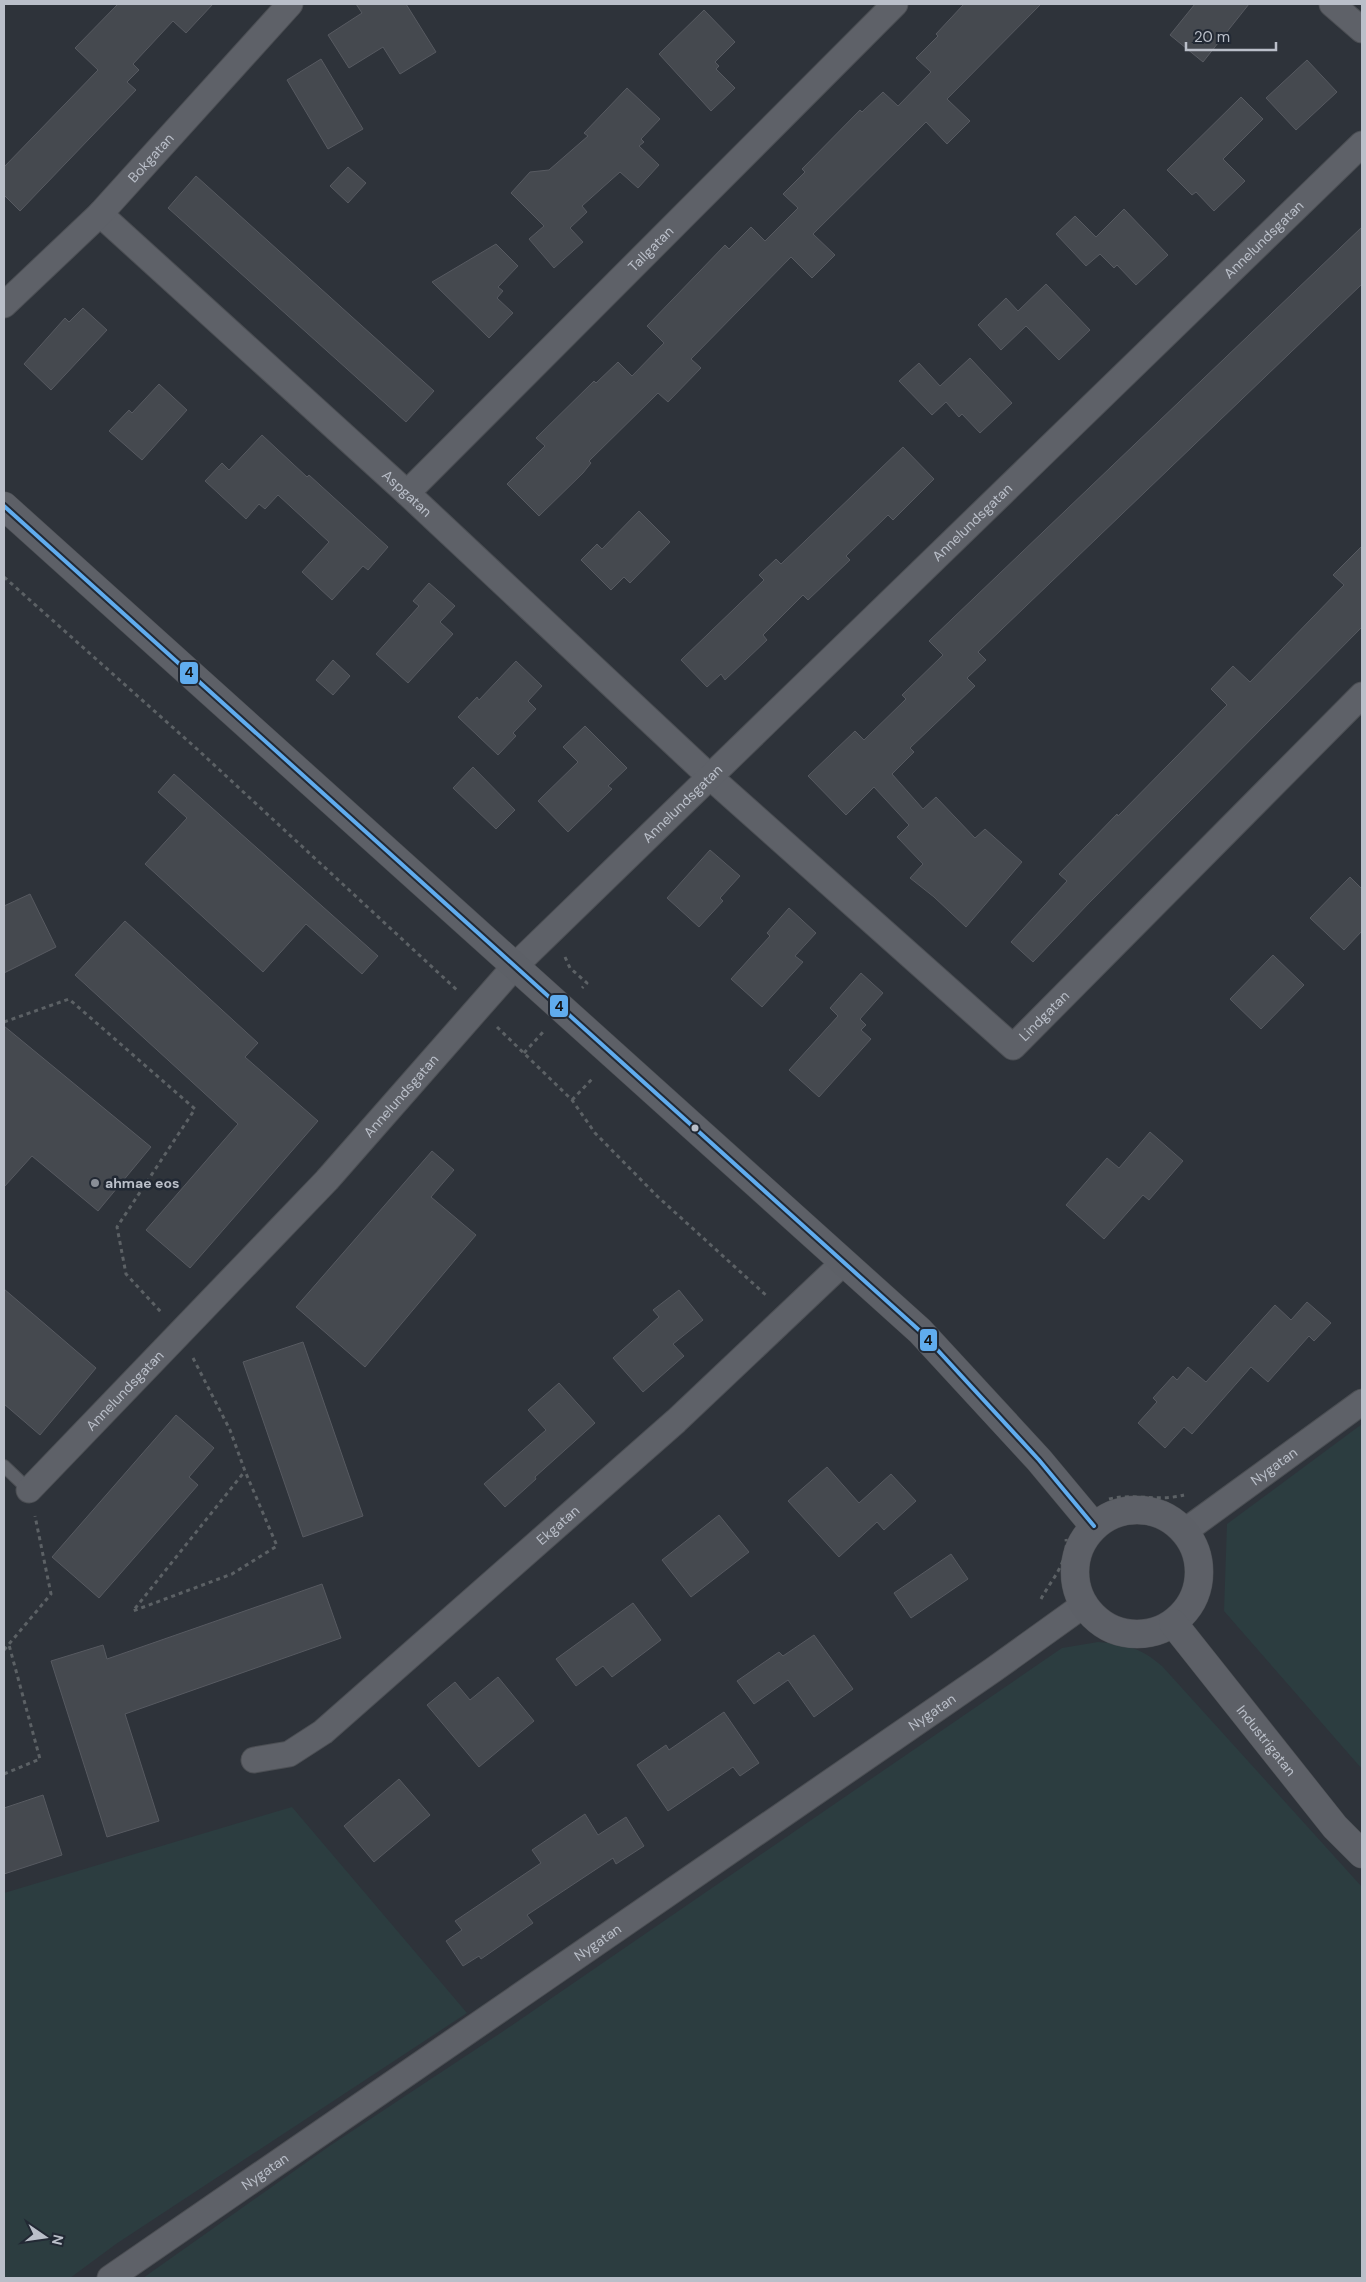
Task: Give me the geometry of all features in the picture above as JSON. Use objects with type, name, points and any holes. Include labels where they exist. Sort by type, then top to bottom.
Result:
[{"type":"street","name":"Bokgatan","points":[[4,305],[100,214],[290,4]]},
{"type":"street","name":"Tallgatan","points":[[407,493],[895,4]]},
{"type":"street","points":[[1332,4],[1362,30]]},
{"type":"street","name":"Annelundsgatan","points":[[30,1490],[327,1180],[516,966],[709,776],[1054,445],[1362,144]]},
{"type":"street","name":"Aspgatan","points":[[100,214],[407,493],[709,776]]},
{"type":"street","points":[[4,506],[920,1331],[1039,1460],[1099,1514]]},
{"type":"street","name":"Lindgatan","points":[[709,776],[1013,1047],[1362,695]]},
{"type":"street","name":"Ekgatan","points":[[254,1760],[289,1754],[323,1732],[676,1421],[844,1262]]},
{"type":"street","name":"Nygatan","points":[[1185,1531],[1362,1402]]},
{"type":"street","points":[[1146,1510],[1185,1531],[1200,1558],[1198,1586],[1190,1608],[1173,1623],[1151,1633],[1124,1633],[1108,1626],[1093,1615],[1084,1604],[1076,1591],[1073,1566],[1080,1541],[1099,1514],[1098,1521],[1127,1511],[1146,1510]]},
{"type":"street","name":"Nygatan","points":[[110,2278],[1084,1604]]},
{"type":"street","name":"Industrigatan","points":[[1173,1623],[1335,1827],[1362,1854]]},
{"type":"lane","points":[[4,1466],[30,1490]]},
{"type":"path","points":[[4,577],[189,742],[477,1009],[572,1100],[595,1134],[689,1228],[789,1314]]},
{"type":"path","points":[[4,1022],[70,999],[195,1109],[117,1227],[126,1274],[181,1333],[230,1430],[277,1546],[232,1574],[133,1611],[245,1471]]},
{"type":"path","points":[[4,1650],[50,1594],[30,1490]]},
{"type":"path","points":[[1099,1514],[1111,1498],[1173,1498],[1199,1492],[1214,1492],[1226,1501]]},
{"type":"path","points":[[1042,1634],[1036,1615],[1042,1598],[1060,1568],[1067,1547],[1065,1534]]},
{"type":"path","points":[[4,1774],[40,1759],[8,1644]]},
{"type":"shaded area","points":[[1362,1424],[1362,1769],[1224,1611],[1227,1524]]},
{"type":"shaded area","points":[[1098,1642],[1117,1644],[1139,1650],[1162,1666],[1362,1887],[1362,2278],[143,2278],[331,2145],[502,2032],[1062,1648]]},
{"type":"shaded area","points":[[292,1807],[467,2013],[116,2244],[70,2278],[4,2278],[4,1893]]},
{"type":"building","points":[[118,4],[213,4],[186,33],[173,21],[133,64],[139,70],[127,82],[136,90],[20,211],[4,195],[4,167],[98,70],[75,48]]},
{"type":"building","points":[[356,4],[406,4],[436,52],[400,74],[383,47],[349,68],[328,35],[362,13]]},
{"type":"building","points":[[964,4],[1041,4],[947,99],[970,121],[947,144],[926,122],[813,234],[835,255],[812,278],[791,257],[691,359],[701,368],[668,402],[658,393],[589,461],[591,463],[583,473],[539,516],[507,484],[545,446],[536,438],[594,381],[596,383],[618,362],[632,376],[664,343],[647,326],[725,245],[729,249],[751,227],[765,241],[798,208],[783,194],[805,172],[802,169],[860,110],[862,112],[883,92],[898,106],[931,72],[916,58],[938,36],[936,34]]},
{"type":"building","points":[[1195,4],[1249,4],[1203,62],[1170,35]]},
{"type":"building","points":[[704,10],[735,42],[715,62],[719,66],[716,69],[735,88],[711,111],[659,54]]},
{"type":"building","points":[[321,59],[363,129],[328,149],[287,80]]},
{"type":"building","points":[[1307,60],[1337,92],[1296,130],[1266,98]]},
{"type":"building","points":[[627,88],[660,119],[641,139],[644,142],[639,146],[659,165],[638,188],[620,172],[582,206],[587,212],[570,228],[583,242],[554,268],[529,239],[544,226],[511,193],[530,172],[549,170],[588,136],[584,133]]},
{"type":"building","points":[[1241,97],[1263,119],[1223,159],[1245,181],[1214,211],[1196,192],[1192,195],[1167,170]]},
{"type":"building","points":[[348,167],[366,183],[348,203],[330,186]]},
{"type":"building","points":[[196,176],[434,391],[406,422],[168,208]]},
{"type":"building","points":[[1124,209],[1168,255],[1136,285],[1117,265],[1114,268],[1100,254],[1086,266],[1056,234],[1075,216],[1096,237]]},
{"type":"building","points":[[1362,227],[1362,284],[978,652],[986,660],[967,678],[975,686],[910,748],[914,752],[892,774],[923,809],[936,797],[975,838],[985,829],[1022,862],[966,927],[934,897],[910,878],[923,864],[897,837],[909,825],[874,787],[846,815],[808,776],[855,731],[864,740],[906,699],[902,695],[943,655],[929,641]]},
{"type":"building","points":[[496,244],[518,266],[498,287],[503,291],[497,298],[513,313],[489,338],[432,282]]},
{"type":"building","points":[[1046,284],[1090,330],[1059,360],[1026,326],[1001,350],[978,325],[1006,298],[1018,311]]},
{"type":"building","points":[[83,308],[107,330],[51,390],[24,364],[65,318],[69,322]]},
{"type":"building","points":[[970,358],[1012,403],[980,433],[962,414],[959,417],[946,402],[932,415],[899,381],[919,363],[940,386]]},
{"type":"building","points":[[159,384],[187,410],[142,460],[109,431],[129,410],[132,413]]},
{"type":"building","points":[[262,435],[388,547],[368,570],[363,566],[332,600],[302,572],[329,542],[278,495],[265,509],[259,504],[246,519],[205,481],[222,463],[229,470]]},
{"type":"building","points":[[903,447],[934,479],[893,520],[888,515],[846,556],[850,560],[808,600],[803,595],[763,635],[767,640],[725,680],[721,674],[707,687],[681,660],[764,580],[759,575],[776,559],[781,564]]},
{"type":"building","points":[[639,511],[670,542],[630,583],[624,577],[611,590],[581,560],[597,544],[602,549]]},
{"type":"building","points":[[1362,546],[1362,627],[1033,962],[1011,942],[1067,881],[1059,874],[1227,705],[1211,689],[1233,666],[1250,682],[1344,585],[1333,575]]},
{"type":"building","points":[[429,583],[455,606],[440,622],[453,634],[408,683],[376,654],[419,606],[413,601]]},
{"type":"building","points":[[333,660],[350,676],[333,695],[316,680]]},
{"type":"building","points":[[516,661],[542,686],[528,701],[536,709],[513,733],[516,736],[498,755],[458,717],[477,697],[479,700]]},
{"type":"building","points":[[585,726],[627,768],[608,786],[612,789],[568,832],[538,801],[578,762],[563,747]]},
{"type":"building","points":[[473,767],[515,810],[496,829],[453,788]]},
{"type":"building","points":[[174,774],[378,956],[362,974],[306,924],[263,972],[145,864],[187,818],[158,792]]},
{"type":"building","points":[[710,850],[740,876],[720,898],[723,901],[699,927],[667,898]]},
{"type":"building","points":[[1350,877],[1362,889],[1362,931],[1344,950],[1310,918]]},
{"type":"building","points":[[30,894],[56,947],[4,973],[4,906]]},
{"type":"building","points":[[789,908],[816,933],[795,956],[803,962],[762,1007],[731,979],[770,936],[767,933]]},
{"type":"building","points":[[125,921],[258,1043],[245,1057],[318,1121],[190,1268],[146,1230],[238,1124],[75,975]]},
{"type":"building","points":[[1273,955],[1304,985],[1261,1029],[1230,999]]},
{"type":"building","points":[[861,973],[883,993],[860,1019],[866,1025],[861,1030],[871,1039],[819,1097],[789,1070],[838,1016],[830,1008]]},
{"type":"building","points":[[4,1026],[151,1147],[98,1211],[32,1156],[4,1187]]},
{"type":"building","points":[[1150,1132],[1183,1161],[1149,1200],[1143,1195],[1104,1239],[1066,1205],[1107,1158],[1119,1168]]},
{"type":"building","points":[[432,1151],[454,1170],[431,1197],[476,1235],[365,1367],[296,1307]]},
{"type":"building","points":[[4,1289],[96,1368],[40,1435],[4,1404]]},
{"type":"building","points":[[679,1290],[703,1320],[673,1344],[684,1356],[643,1392],[613,1358],[659,1317],[653,1310]]},
{"type":"building","points":[[1307,1302],[1331,1323],[1314,1341],[1309,1336],[1268,1382],[1251,1367],[1192,1434],[1184,1427],[1165,1448],[1138,1423],[1157,1402],[1153,1398],[1173,1376],[1177,1380],[1188,1367],[1206,1382],[1275,1305],[1291,1320]]},
{"type":"building","points":[[303,1342],[363,1516],[303,1537],[243,1362]]},
{"type":"building","points":[[559,1383],[595,1423],[505,1507],[484,1484],[546,1430],[528,1410]]},
{"type":"building","points":[[176,1415],[214,1448],[189,1477],[198,1485],[99,1598],[52,1557]]},
{"type":"building","points":[[827,1467],[859,1503],[891,1474],[916,1501],[884,1530],[877,1522],[839,1557],[788,1501]]},
{"type":"building","points":[[719,1515],[749,1552],[691,1597],[662,1560]]},
{"type":"building","points":[[951,1554],[968,1579],[911,1618],[894,1593]]},
{"type":"building","points":[[322,1584],[341,1638],[125,1714],[159,1821],[107,1837],[51,1661],[103,1645],[107,1659]]},
{"type":"building","points":[[633,1603],[661,1640],[612,1677],[603,1666],[576,1686],[556,1659]]},
{"type":"building","points":[[814,1635],[853,1689],[814,1717],[788,1680],[754,1704],[737,1681],[779,1652],[783,1656]]},
{"type":"building","points":[[498,1677],[534,1721],[479,1767],[427,1705],[455,1682],[470,1700]]},
{"type":"building","points":[[724,1712],[759,1763],[740,1776],[733,1767],[668,1811],[637,1765],[666,1745],[669,1750]]},
{"type":"building","points":[[399,1779],[430,1815],[374,1862],[344,1826]]},
{"type":"building","points":[[43,1795],[62,1855],[4,1874],[4,1808]]},
{"type":"building","points":[[585,1814],[598,1835],[626,1817],[644,1846],[616,1864],[613,1858],[527,1915],[533,1923],[481,1959],[479,1956],[463,1966],[446,1941],[462,1930],[455,1921],[541,1863],[532,1850]]},
{"type":"transit line","name":"4","points":[[4,506],[920,1331],[1039,1460],[1094,1526]]},
{"type":"place","name":"ahmae eos","points":[[95,1183]]}]
